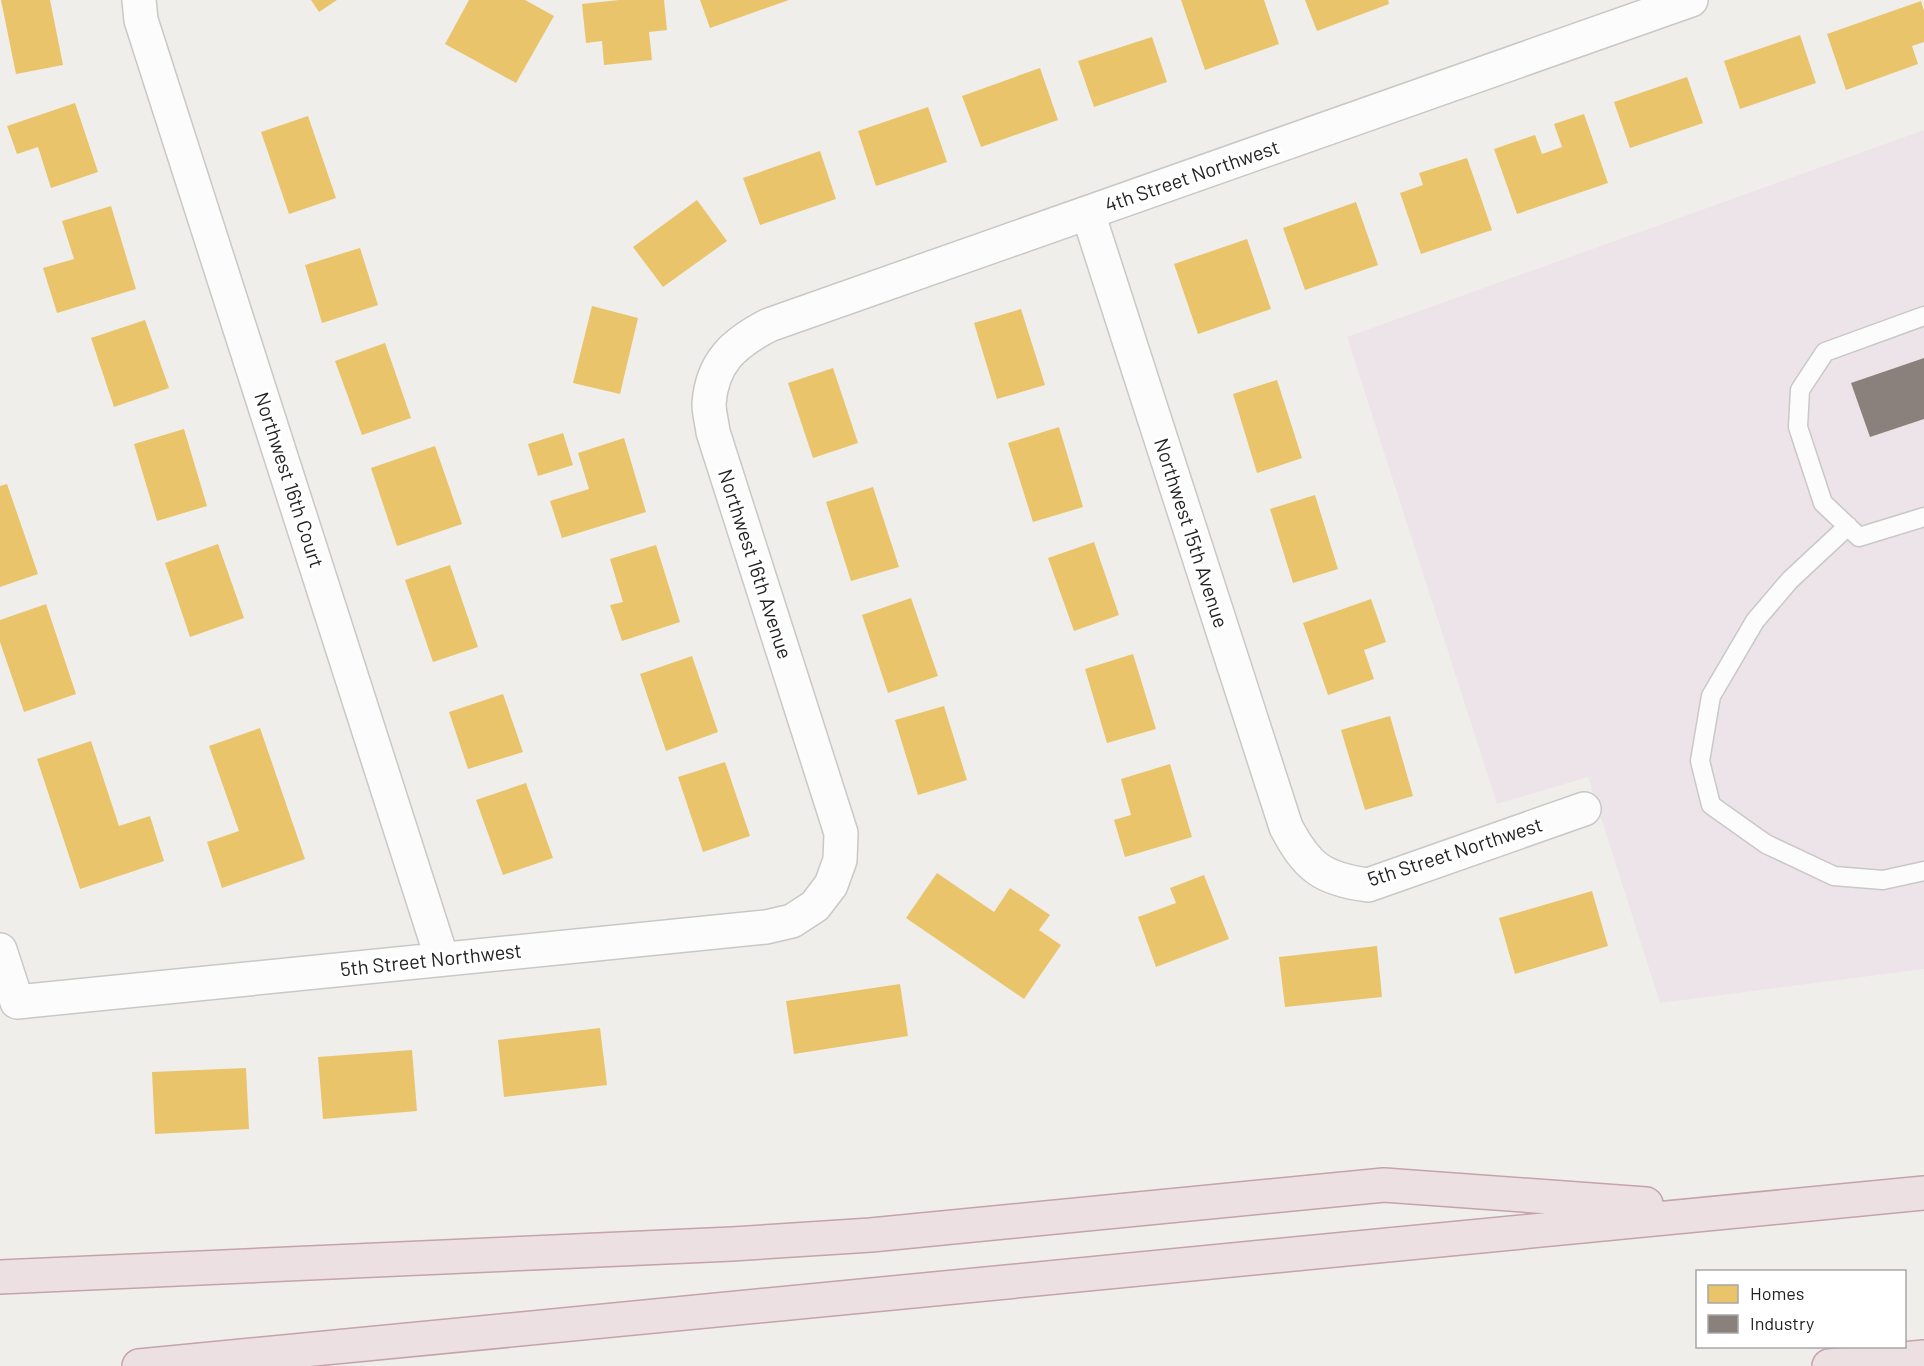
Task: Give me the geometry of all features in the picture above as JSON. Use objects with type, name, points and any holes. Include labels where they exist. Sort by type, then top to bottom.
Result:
[{"type":"highway","points":[[0,1277],[755,1243],[871,1235],[1384,1185],[1734,1211]]},
{"type":"highway","points":[[139,1366],[1924,1193]]},
{"type":"highway","points":[[1829,1366],[1924,1357]]},
{"type":"street","name":"Northwest 16th Court","points":[[139,0],[141,21],[442,959]]},
{"type":"street","name":"4th Street Northwest","points":[[713,379],[726,356],[745,337],[769,325],[1691,0]]},
{"type":"street","name":"Northwest 15th Avenue","points":[[1088,213],[1286,827],[1298,850]]},
{"type":"street","name":"Northwest 16th Avenue","points":[[713,379],[709,405],[713,432],[841,833],[840,860],[831,885]]},
{"type":"street","name":"5th Street Northwest","points":[[1298,850],[1317,870],[1341,881],[1368,885],[1584,809]]},
{"type":"street","name":"5th Street Northwest","points":[[8,1005],[766,927],[792,921],[800,916],[815,906],[831,885]]},
{"type":"street","points":[[0,950],[8,1005]]},
{"type":"lane","points":[[1924,316],[1825,351],[1800,390],[1798,427],[1823,503],[1859,537],[1924,517]]},
{"type":"lane","points":[[1848,526],[1790,580],[1755,621],[1711,696],[1700,761],[1711,806],[1766,844],[1834,876],[1883,880],[1924,871]]},
{"type":"shaded area","points":[[1924,130],[1924,969],[1660,1003],[1588,777],[1497,804],[1347,337]]},
{"type":"building: Homes","points":[[1,0],[50,0],[63,65],[16,74]]},
{"type":"building: Homes","points":[[311,0],[337,0],[319,12]]},
{"type":"building: Homes","points":[[469,0],[525,0],[554,16],[516,83],[445,44]]},
{"type":"building: Homes","points":[[619,0],[664,0],[667,30],[649,32],[652,60],[604,65],[602,41],[586,43],[582,4]]},
{"type":"building: Homes","points":[[700,0],[789,0],[710,28]]},
{"type":"building: Homes","points":[[1181,0],[1264,0],[1279,44],[1205,70]]},
{"type":"building: Homes","points":[[1305,0],[1388,0],[1389,4],[1317,31]]},
{"type":"building: Homes","points":[[1921,1],[1924,11],[1924,42],[1912,46],[1918,64],[1846,90],[1827,34]]},
{"type":"building: Homes","points":[[1800,35],[1816,83],[1740,109],[1724,61]]},
{"type":"building: Homes","points":[[1152,37],[1167,82],[1094,107],[1078,61]]},
{"type":"building: Homes","points":[[1040,68],[1058,120],[981,147],[962,96]]},
{"type":"building: Homes","points":[[1687,77],[1703,123],[1630,148],[1614,102]]},
{"type":"building: Homes","points":[[75,103],[98,172],[51,188],[38,147],[17,154],[7,126]]},
{"type":"building: Homes","points":[[928,107],[947,162],[876,186],[858,131]]},
{"type":"building: Homes","points":[[1584,114],[1608,183],[1517,214],[1494,149],[1535,135],[1542,154],[1562,147],[1554,124]]},
{"type":"building: Homes","points":[[308,116],[336,198],[289,214],[261,132]]},
{"type":"building: Homes","points":[[820,151],[836,199],[760,225],[743,178]]},
{"type":"building: Homes","points":[[1467,158],[1492,230],[1421,254],[1400,193],[1423,185],[1419,173]]},
{"type":"building: Homes","points":[[697,200],[727,241],[663,287],[633,247]]},
{"type":"building: Homes","points":[[1356,202],[1378,265],[1305,290],[1283,228]]},
{"type":"building: Homes","points":[[111,206],[136,289],[57,313],[43,268],[74,259],[62,221]]},
{"type":"building: Homes","points":[[1247,239],[1271,309],[1198,334],[1174,264]]},
{"type":"building: Homes","points":[[360,248],[378,305],[322,323],[305,265]]},
{"type":"building: Homes","points":[[592,306],[638,318],[620,394],[573,383]]},
{"type":"building: Homes","points":[[1021,309],[1045,385],[997,399],[974,323]]},
{"type":"building: Homes","points":[[145,320],[169,388],[114,407],[91,338]]},
{"type":"building: Homes","points":[[385,343],[411,418],[362,435],[335,361]]},
{"type":"building: Homes","points":[[833,368],[858,443],[813,458],[788,383]]},
{"type":"building: Homes","points":[[1277,380],[1302,458],[1257,473],[1233,394]]},
{"type":"building: Homes","points":[[1059,427],[1083,507],[1033,522],[1008,443]]},
{"type":"building: Homes","points":[[184,429],[207,506],[157,521],[134,444]]},
{"type":"building: Homes","points":[[563,433],[573,465],[538,476],[528,444]]},
{"type":"building: Homes","points":[[624,438],[646,512],[562,538],[550,501],[589,489],[578,453]]},
{"type":"building: Homes","points":[[435,446],[462,524],[397,546],[371,468]]},
{"type":"building: Homes","points":[[7,484],[38,574],[0,587],[0,486]]},
{"type":"building: Homes","points":[[873,487],[899,567],[851,581],[826,502]]},
{"type":"building: Homes","points":[[1315,495],[1338,569],[1293,583],[1270,509]]},
{"type":"building: Homes","points":[[1094,542],[1119,615],[1074,631],[1048,558]]},
{"type":"building: Homes","points":[[218,544],[244,618],[190,637],[165,563]]},
{"type":"building: Homes","points":[[656,545],[680,622],[622,641],[610,605],[623,602],[610,559]]},
{"type":"building: Homes","points":[[450,565],[478,647],[433,662],[405,580]]},
{"type":"building: Homes","points":[[911,598],[938,676],[888,693],[862,615]]},
{"type":"building: Homes","points":[[1371,599],[1386,642],[1364,650],[1374,679],[1328,695],[1303,623]]},
{"type":"building: Homes","points":[[46,604],[76,694],[24,712],[0,642],[0,620]]},
{"type":"building: Homes","points":[[1133,654],[1156,729],[1107,743],[1085,669]]},
{"type":"building: Homes","points":[[692,656],[718,732],[666,751],[640,674]]},
{"type":"building: Homes","points":[[503,694],[523,752],[468,769],[449,712]]},
{"type":"building: Homes","points":[[944,706],[967,780],[918,795],[895,720]]},
{"type":"building: Homes","points":[[1390,716],[1413,796],[1365,810],[1341,730]]},
{"type":"building: Homes","points":[[260,728],[305,859],[222,888],[207,842],[239,831],[209,746]]},
{"type":"building: Homes","points":[[91,741],[119,826],[150,816],[164,861],[80,889],[37,759]]},
{"type":"building: Homes","points":[[725,762],[750,836],[703,852],[678,777]]},
{"type":"building: Homes","points":[[1170,764],[1192,837],[1125,857],[1114,820],[1131,815],[1121,779]]},
{"type":"building: Homes","points":[[526,783],[553,858],[503,875],[476,800]]},
{"type":"building: Homes","points":[[937,873],[994,912],[1010,888],[1050,915],[1039,930],[1061,945],[1024,999],[906,918]]},
{"type":"building: Homes","points":[[1204,875],[1229,939],[1156,967],[1138,917],[1176,903],[1170,888]]},
{"type":"building: Homes","points":[[1592,891],[1608,946],[1515,974],[1499,918]]},
{"type":"building: Homes","points":[[1377,946],[1382,997],[1285,1007],[1279,957]]},
{"type":"building: Homes","points":[[900,984],[908,1036],[794,1054],[786,1001]]},
{"type":"building: Homes","points":[[600,1028],[607,1085],[504,1097],[498,1040]]},
{"type":"building: Homes","points":[[412,1050],[417,1111],[323,1119],[318,1057]]},
{"type":"building: Homes","points":[[246,1068],[249,1129],[155,1134],[152,1072]]},
{"type":"building: Industry","points":[[1924,358],[1924,419],[1870,437],[1851,383]]}]
